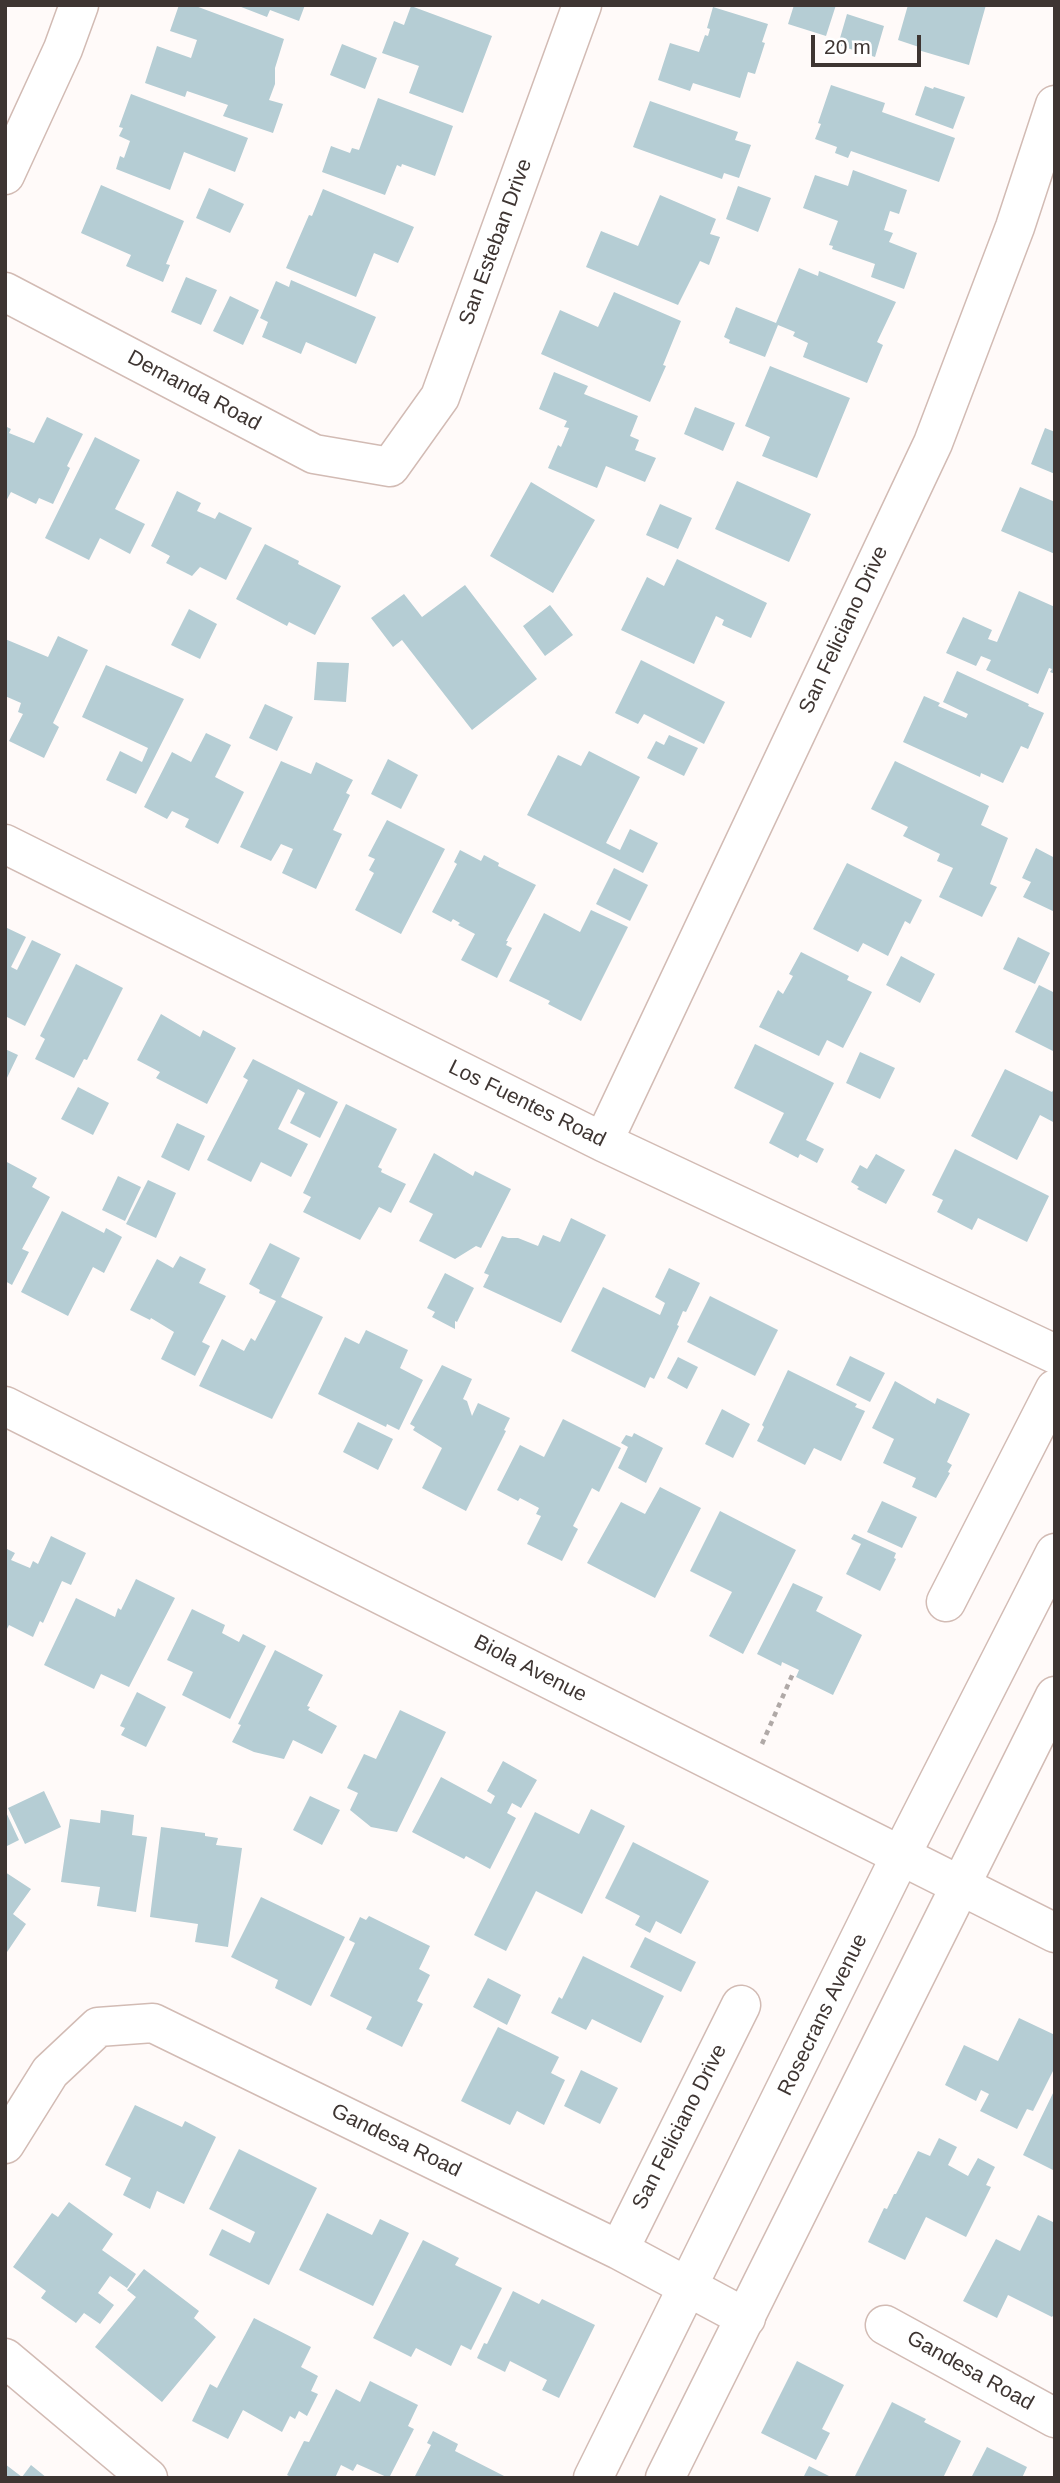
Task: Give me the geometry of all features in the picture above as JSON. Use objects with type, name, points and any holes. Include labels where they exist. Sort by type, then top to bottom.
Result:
[{"type":"street","points":[[5,175],[63,49],[79,5]]},
{"type":"street","name":"San Esteban Drive","points":[[390,467],[440,397],[583,5]]},
{"type":"street","name":"San Feliciano Drive","points":[[603,1142],[933,443],[1015,227],[1055,105]]},
{"type":"street","name":"Demanda Road","points":[[5,292],[314,454],[390,467]]},
{"type":"street","name":"Los Fuentes Road","points":[[5,844],[603,1142],[1055,1354]]},
{"type":"street","points":[[946,1602],[1055,1389]]},
{"type":"street","name":"Biola Avenue","points":[[5,1406],[1055,1933]]},
{"type":"street","name":"Rosecrans Avenue","points":[[593,2478],[901,1855],[1055,1553]]},
{"type":"street","points":[[665,2478],[1055,1696]]},
{"type":"street","name":"San Feliciano Drive","points":[[619,2250],[741,2005]]},
{"type":"street","name":"Gandesa Road","points":[[5,2144],[50,2072],[98,2026],[153,2023],[619,2250],[746,2318]]},
{"type":"street","name":"Gandesa Road","points":[[885,2325],[1055,2418]]},
{"type":"street","points":[[5,2358],[148,2478]]},
{"type":"path","points":[[747,1778],[794,1671]]},
{"type":"building","points":[[179,5],[193,5],[284,39],[269,100],[283,104],[273,133],[223,116],[228,105],[187,91],[185,97],[145,83],[157,46],[191,58],[197,40],[170,31]]},
{"type":"building","points":[[236,5],[305,5],[299,21],[270,10],[267,17]]},
{"type":"building","points":[[794,5],[836,5],[826,36],[788,24]]},
{"type":"building","points":[[908,5],[986,5],[969,65],[918,50],[919,47],[898,40]]},
{"type":"building","points":[[411,6],[492,36],[463,113],[409,93],[419,66],[382,53],[394,21],[404,25]]},
{"type":"building","points":[[713,7],[768,24],[755,74],[748,72],[740,98],[693,83],[690,91],[658,80],[670,43],[699,52],[705,35],[708,36],[710,29],[707,28]]},
{"type":"building","points":[[847,14],[884,26],[875,57],[838,45]]},
{"type":"building","points":[[342,44],[377,58],[365,89],[330,75]]},
{"type":"building","points":[[831,85],[885,103],[882,112],[955,138],[939,182],[851,151],[848,158],[835,153],[837,147],[815,139]]},
{"type":"building","points":[[925,86],[965,97],[953,129],[915,115]]},
{"type":"building","points":[[131,94],[248,138],[235,172],[184,152],[170,190],[116,169],[120,156],[124,158],[130,141],[119,136],[123,128],[119,127]]},
{"type":"building","points":[[378,98],[453,126],[435,176],[402,164],[401,167],[397,165],[385,195],[322,172],[331,146],[350,153],[352,148],[359,150]]},
{"type":"building","points":[[650,101],[738,132],[735,140],[751,145],[739,178],[724,173],[722,179],[633,147]]},
{"type":"building","points":[[853,170],[907,190],[899,214],[890,211],[884,230],[893,233],[889,242],[917,253],[904,289],[871,277],[875,264],[832,249],[833,246],[829,245],[838,221],[803,208],[815,175],[848,186]]},
{"type":"building","points":[[101,185],[184,221],[166,264],[170,265],[163,282],[126,266],[131,255],[81,233]]},
{"type":"building","points":[[738,186],[771,198],[758,232],[726,219]]},
{"type":"building","points":[[209,188],[244,204],[230,233],[196,218]]},
{"type":"building","points":[[323,189],[414,227],[398,263],[374,253],[356,297],[286,268]]},
{"type":"building","points":[[660,195],[716,219],[710,234],[720,237],[709,265],[700,261],[678,305],[586,267],[601,231],[638,246]]},
{"type":"building","points":[[799,268],[818,276],[819,271],[896,302],[877,342],[883,345],[867,383],[803,357],[808,343],[793,336],[795,332],[778,325],[765,357],[729,343],[730,340],[724,337],[736,307],[776,323]]},
{"type":"building","points":[[186,277],[217,290],[201,325],[171,312]]},
{"type":"building","points":[[291,280],[376,317],[356,364],[306,342],[301,354],[262,337],[268,322],[260,318],[276,281],[289,287]]},
{"type":"building","points":[[614,292],[681,321],[650,402],[541,354],[560,310],[598,327]]},
{"type":"building","points":[[230,296],[259,310],[243,345],[213,331]]},
{"type":"building","points":[[770,366],[850,398],[817,478],[762,456],[770,437],[745,426]]},
{"type":"building","points":[[554,372],[588,386],[584,394],[638,416],[630,436],[639,440],[635,450],[656,458],[645,482],[606,466],[597,488],[548,468],[569,428],[564,427],[567,421],[539,409]]},
{"type":"building","points":[[695,407],[735,423],[723,451],[684,434]]},
{"type":"building","points":[[47,417],[83,434],[67,466],[70,468],[53,504],[39,498],[36,504],[11,492],[5,503],[5,426],[11,429],[9,433],[34,443]]},
{"type":"building","points":[[1045,428],[1055,432],[1055,474],[1031,464]]},
{"type":"building","points":[[95,437],[140,460],[115,509],[145,524],[130,554],[100,538],[89,560],[45,538]]},
{"type":"building","points":[[737,481],[811,514],[789,562],[715,529]]},
{"type":"building","points":[[531,482],[595,520],[553,593],[490,556]]},
{"type":"building","points":[[1020,487],[1055,502],[1055,554],[1001,531]]},
{"type":"building","points":[[177,491],[201,503],[197,511],[215,519],[219,512],[252,528],[226,580],[200,567],[192,576],[166,563],[170,556],[151,546]]},
{"type":"building","points":[[660,504],[692,518],[678,549],[646,535]]},
{"type":"building","points":[[265,544],[341,586],[315,635],[289,622],[287,626],[236,599]]},
{"type":"building","points":[[677,559],[767,603],[751,638],[722,625],[724,620],[716,616],[694,664],[621,630],[647,577],[664,586]]},
{"type":"building","points":[[465,585],[537,679],[472,730],[402,640],[393,647],[371,618],[404,594],[422,617]]},
{"type":"building","points":[[1019,591],[1055,607],[1055,674],[1050,672],[1052,669],[1049,668],[1038,694],[986,670],[991,660],[981,656],[976,666],[946,653],[963,617],[992,630],[988,639],[997,642]]},
{"type":"building","points":[[550,605],[573,635],[545,656],[523,626]]},
{"type":"building","points":[[189,609],[217,624],[200,659],[171,645]]},
{"type":"building","points":[[58,636],[88,650],[53,723],[59,727],[44,758],[9,741],[23,714],[18,712],[21,703],[5,696],[5,639],[48,657]]},
{"type":"building","points":[[641,660],[725,702],[704,744],[644,714],[638,724],[615,713]]},
{"type":"building","points":[[317,662],[349,663],[346,702],[314,700]]},
{"type":"building","points":[[106,665],[184,699],[136,794],[106,780],[120,751],[142,762],[148,748],[82,717]]},
{"type":"building","points":[[957,671],[1044,713],[1028,749],[1021,746],[1003,783],[981,773],[980,777],[903,742],[924,696],[940,703],[938,706],[966,718],[968,714],[943,702]]},
{"type":"building","points":[[265,704],[293,717],[277,751],[249,738]]},
{"type":"building","points":[[206,733],[231,745],[215,777],[244,792],[218,844],[185,827],[189,819],[172,811],[167,819],[144,807],[172,752],[191,762]]},
{"type":"building","points":[[669,735],[698,748],[684,776],[647,758],[656,741],[664,745]]},
{"type":"building","points":[[589,751],[640,777],[606,843],[620,850],[630,829],[658,843],[643,873],[527,815],[558,755],[581,766]]},
{"type":"building","points":[[388,759],[418,775],[401,809],[371,794]]},
{"type":"building","points":[[281,761],[311,774],[316,762],[353,780],[346,793],[350,795],[333,830],[342,834],[316,889],[282,873],[293,849],[281,844],[271,861],[240,847]]},
{"type":"building","points":[[895,761],[989,806],[981,825],[1008,838],[990,884],[997,887],[982,917],[939,897],[953,868],[937,861],[940,854],[903,836],[908,827],[871,809]]},
{"type":"building","points":[[387,820],[445,849],[401,934],[355,910],[374,873],[369,870],[375,859],[368,856]]},
{"type":"building","points":[[1036,848],[1055,858],[1055,912],[1023,897],[1031,882],[1022,878]]},
{"type":"building","points":[[460,850],[481,861],[484,855],[499,863],[498,866],[536,885],[506,941],[506,945],[512,948],[497,978],[461,960],[475,934],[458,925],[460,923],[453,919],[451,922],[432,912],[457,864],[454,862]]},
{"type":"building","points":[[847,863],[922,900],[910,924],[905,921],[888,956],[863,943],[858,952],[813,929]]},
{"type":"building","points":[[614,868],[648,885],[630,921],[596,904]]},
{"type":"building","points":[[591,910],[628,927],[581,1021],[548,1004],[550,1001],[509,981],[544,913],[580,932]]},
{"type":"building","points":[[5,927],[26,937],[11,967],[17,970],[32,940],[61,954],[25,1026],[5,1016]]},
{"type":"building","points":[[1018,937],[1050,953],[1035,984],[1003,969]]},
{"type":"building","points":[[801,952],[849,976],[847,980],[872,992],[843,1048],[827,1040],[819,1056],[759,1027],[778,990],[783,994],[793,976],[789,974]]},
{"type":"building","points":[[901,956],[935,974],[920,1003],[886,985]]},
{"type":"building","points":[[76,964],[123,988],[87,1060],[84,1059],[74,1078],[35,1059],[45,1039],[40,1036]]},
{"type":"building","points":[[1039,985],[1055,993],[1055,1052],[1015,1032]]},
{"type":"building","points":[[161,1014],[200,1037],[203,1030],[236,1048],[207,1104],[156,1078],[160,1072],[137,1060]]},
{"type":"building","points":[[755,1044],[834,1083],[806,1140],[824,1149],[817,1163],[800,1154],[798,1158],[769,1143],[784,1113],[734,1088]]},
{"type":"building","points":[[5,1049],[18,1055],[5,1082]]},
{"type":"building","points":[[860,1052],[895,1068],[880,1099],[846,1083]]},
{"type":"building","points":[[253,1059],[338,1102],[320,1138],[290,1123],[305,1093],[298,1089],[278,1129],[308,1144],[291,1177],[261,1162],[251,1182],[207,1160],[248,1080],[243,1077]]},
{"type":"building","points":[[1005,1069],[1052,1092],[1055,1087],[1055,1123],[1040,1115],[1017,1160],[971,1136]]},
{"type":"building","points":[[78,1087],[109,1103],[93,1135],[61,1119]]},
{"type":"building","points":[[346,1104],[397,1129],[378,1167],[382,1169],[381,1172],[406,1184],[391,1213],[379,1207],[360,1240],[303,1212],[311,1197],[303,1193]]},
{"type":"building","points":[[177,1123],[205,1136],[189,1171],[161,1157]]},
{"type":"building","points":[[955,1149],[1049,1196],[1027,1242],[978,1218],[972,1230],[937,1212],[943,1200],[932,1195]]},
{"type":"building","points":[[434,1153],[473,1176],[475,1171],[511,1189],[481,1248],[476,1246],[455,1259],[419,1241],[433,1214],[409,1202]]},
{"type":"building","points":[[876,1154],[905,1170],[886,1204],[857,1189],[859,1187],[851,1182],[860,1165],[867,1169]]},
{"type":"building","points":[[5,1161],[37,1178],[32,1187],[50,1197],[22,1249],[29,1252],[12,1285],[5,1281]]},
{"type":"building","points":[[118,1176],[141,1187],[125,1221],[102,1210]]},
{"type":"building","points":[[148,1180],[176,1193],[156,1238],[126,1224]]},
{"type":"building","points":[[62,1211],[104,1233],[106,1228],[122,1237],[104,1273],[93,1267],[68,1316],[21,1292]]},
{"type":"building","points":[[571,1218],[606,1235],[561,1323],[483,1287],[489,1275],[484,1273],[502,1236],[518,1238],[538,1246],[543,1235],[560,1242]]},
{"type":"building","points":[[270,1243],[300,1258],[281,1297],[323,1317],[272,1419],[199,1386],[222,1339],[244,1351],[251,1338],[255,1341],[276,1301],[259,1293],[260,1290],[249,1284]]},
{"type":"building","points":[[180,1256],[206,1269],[199,1283],[226,1296],[202,1342],[210,1346],[195,1376],[161,1359],[174,1332],[151,1318],[150,1320],[130,1310],[157,1259],[173,1268]]},
{"type":"building","points":[[669,1268],[700,1283],[686,1312],[683,1311],[677,1325],[679,1326],[654,1379],[650,1377],[645,1388],[571,1351],[603,1287],[660,1315],[665,1303],[655,1297]]},
{"type":"building","points":[[445,1273],[474,1288],[457,1322],[455,1321],[455,1329],[432,1317],[435,1312],[427,1308]]},
{"type":"building","points":[[710,1296],[778,1330],[755,1376],[687,1342]]},
{"type":"building","points":[[366,1330],[408,1350],[400,1368],[423,1380],[399,1430],[387,1424],[386,1427],[318,1394],[345,1337],[359,1344]]},
{"type":"building","points":[[850,1356],[885,1373],[870,1402],[836,1385]]},
{"type":"building","points":[[678,1357],[698,1367],[687,1389],[667,1378]]},
{"type":"building","points":[[442,1365],[472,1379],[463,1399],[467,1401],[472,1416],[478,1403],[510,1418],[466,1511],[422,1488],[442,1448],[413,1430],[415,1427],[410,1424]]},
{"type":"building","points":[[788,1370],[857,1404],[855,1407],[865,1411],[841,1461],[814,1448],[805,1465],[757,1441]]},
{"type":"building","points":[[895,1381],[935,1404],[937,1398],[970,1414],[947,1462],[952,1465],[948,1472],[950,1473],[936,1498],[912,1487],[916,1478],[883,1463],[894,1439],[872,1428]]},
{"type":"building","points":[[722,1409],[750,1424],[733,1458],[705,1444]]},
{"type":"building","points":[[563,1419],[621,1448],[599,1492],[592,1488],[573,1526],[578,1529],[562,1561],[527,1544],[541,1516],[536,1514],[539,1508],[497,1490],[520,1445],[544,1457]]},
{"type":"building","points":[[358,1422],[393,1439],[378,1470],[343,1452]]},
{"type":"building","points":[[634,1433],[663,1448],[646,1483],[618,1468],[628,1447],[621,1443],[626,1435],[632,1437]]},
{"type":"building","points":[[660,1487],[701,1508],[655,1598],[587,1563],[621,1502],[645,1514]]},
{"type":"building","points":[[882,1501],[917,1517],[902,1548],[867,1532]]},
{"type":"building","points":[[720,1511],[796,1550],[743,1654],[709,1636],[732,1592],[690,1571]]},
{"type":"building","points":[[854,1534],[896,1553],[896,1559],[880,1591],[846,1574],[861,1544],[851,1539]]},
{"type":"building","points":[[51,1536],[86,1553],[71,1585],[62,1581],[43,1623],[40,1621],[33,1637],[9,1625],[5,1633],[5,1548],[15,1553],[11,1560],[30,1568],[33,1561],[38,1564]]},
{"type":"building","points":[[136,1579],[175,1598],[129,1687],[101,1674],[94,1689],[44,1665],[76,1598],[115,1617]]},
{"type":"building","points":[[793,1583],[823,1597],[816,1611],[862,1635],[833,1695],[796,1677],[799,1670],[782,1662],[781,1666],[757,1654]]},
{"type":"building","points":[[192,1609],[225,1625],[222,1633],[239,1642],[243,1634],[266,1646],[230,1719],[182,1695],[193,1672],[167,1660]]},
{"type":"building","points":[[275,1650],[323,1675],[307,1706],[310,1707],[308,1710],[337,1726],[322,1754],[293,1740],[284,1759],[254,1752],[232,1742],[241,1725],[238,1724]]},
{"type":"building","points":[[137,1692],[166,1707],[146,1747],[121,1735],[125,1728],[120,1726]]},
{"type":"building","points":[[400,1710],[446,1732],[397,1832],[371,1827],[350,1810],[358,1793],[347,1788],[364,1754],[376,1759]]},
{"type":"building","points":[[503,1761],[537,1780],[521,1808],[512,1803],[507,1813],[516,1818],[490,1869],[466,1856],[464,1859],[412,1832],[441,1777],[491,1804],[495,1796],[487,1791]]},
{"type":"building","points":[[44,1791],[61,1827],[25,1844],[8,1808]]},
{"type":"building","points":[[310,1796],[340,1810],[322,1845],[293,1830]]},
{"type":"building","points":[[591,1809],[625,1826],[582,1914],[536,1891],[506,1951],[474,1935],[535,1812],[579,1834]]},
{"type":"building","points":[[5,1810],[19,1840],[5,1847]]},
{"type":"building","points":[[101,1810],[134,1815],[132,1835],[147,1837],[136,1912],[97,1906],[100,1887],[61,1882],[70,1819],[100,1823]]},
{"type":"building","points":[[161,1827],[205,1833],[205,1836],[218,1838],[216,1845],[242,1848],[228,1947],[195,1942],[198,1924],[150,1917]]},
{"type":"building","points":[[633,1842],[709,1881],[681,1934],[656,1921],[650,1933],[635,1925],[640,1916],[605,1898]]},
{"type":"building","points":[[5,1872],[31,1889],[13,1914],[26,1924],[5,1955]]},
{"type":"building","points":[[261,1897],[345,1937],[311,2006],[275,1988],[278,1980],[231,1957]]},
{"type":"building","points":[[369,1916],[430,1946],[419,1969],[430,1975],[417,2001],[423,2004],[402,2047],[366,2029],[372,2017],[330,1996],[355,1943],[349,1940],[360,1917],[366,1920]]},
{"type":"building","points":[[645,1937],[696,1962],[681,1992],[630,1967]]},
{"type":"building","points":[[583,1956],[664,1996],[641,2043],[592,2019],[586,2030],[551,2013],[559,1997],[562,1999]]},
{"type":"building","points":[[488,1978],[521,1995],[507,2025],[473,2007]]},
{"type":"building","points":[[1019,2018],[1055,2035],[1055,2067],[1033,2111],[1027,2109],[1017,2129],[980,2111],[989,2094],[981,2090],[976,2101],[945,2085],[964,2045],[998,2061]]},
{"type":"building","points":[[498,2027],[559,2057],[551,2073],[565,2080],[544,2125],[517,2111],[510,2125],[461,2101]]},
{"type":"building","points":[[581,2070],[618,2088],[600,2124],[564,2106]]},
{"type":"building","points":[[1055,2089],[1055,2171],[1023,2155]]},
{"type":"building","points":[[135,2105],[182,2127],[185,2121],[216,2137],[184,2204],[157,2191],[150,2209],[123,2195],[131,2178],[105,2165]]},
{"type":"building","points":[[939,2138],[957,2147],[948,2165],[968,2176],[978,2158],[995,2167],[986,2185],[991,2187],[966,2237],[926,2217],[905,2260],[868,2242],[884,2208],[887,2209],[896,2194],[918,2151],[930,2156]]},
{"type":"building","points":[[239,2149],[317,2188],[269,2285],[209,2255],[222,2229],[250,2243],[255,2232],[209,2209]]},
{"type":"building","points":[[69,2202],[113,2234],[102,2250],[136,2274],[127,2288],[110,2276],[98,2293],[114,2305],[100,2324],[84,2313],[76,2323],[41,2298],[46,2291],[13,2267],[52,2213],[58,2217]]},
{"type":"building","points":[[327,2213],[372,2235],[380,2219],[409,2233],[373,2306],[299,2270]]},
{"type":"building","points":[[1038,2215],[1055,2223],[1055,2313],[1052,2317],[1008,2295],[997,2318],[963,2301],[996,2239],[1020,2251]]},
{"type":"building","points":[[423,2240],[459,2258],[455,2265],[502,2288],[471,2350],[461,2345],[451,2366],[416,2348],[411,2357],[373,2338]]},
{"type":"building","points":[[144,2269],[199,2311],[194,2318],[216,2337],[162,2402],[95,2347],[136,2297],[127,2290]]},
{"type":"building","points":[[513,2291],[539,2304],[542,2299],[595,2325],[559,2398],[542,2390],[547,2380],[510,2361],[505,2372],[477,2358],[484,2343],[487,2344]]},
{"type":"building","points":[[254,2318],[311,2347],[301,2367],[318,2376],[311,2391],[318,2394],[307,2416],[299,2411],[295,2419],[290,2416],[282,2432],[243,2410],[228,2439],[192,2421],[210,2384],[217,2388]]},
{"type":"building","points":[[797,2361],[844,2385],[822,2429],[830,2433],[816,2460],[761,2433]]},
{"type":"building","points":[[370,2381],[418,2405],[408,2426],[414,2429],[389,2478],[357,2464],[353,2471],[341,2465],[335,2478],[293,2478],[287,2475],[304,2441],[309,2442],[336,2389],[360,2402]]},
{"type":"building","points":[[892,2402],[961,2441],[943,2478],[854,2478]]},
{"type":"building","points":[[433,2431],[458,2444],[455,2451],[508,2478],[414,2478],[431,2445],[427,2443]]},
{"type":"building","points":[[987,2447],[1027,2467],[1022,2478],[971,2478]]},
{"type":"building","points":[[5,2464],[22,2477],[31,2465],[47,2478],[5,2478]]},
{"type":"building","points":[[809,2466],[833,2478],[803,2478]]}]
